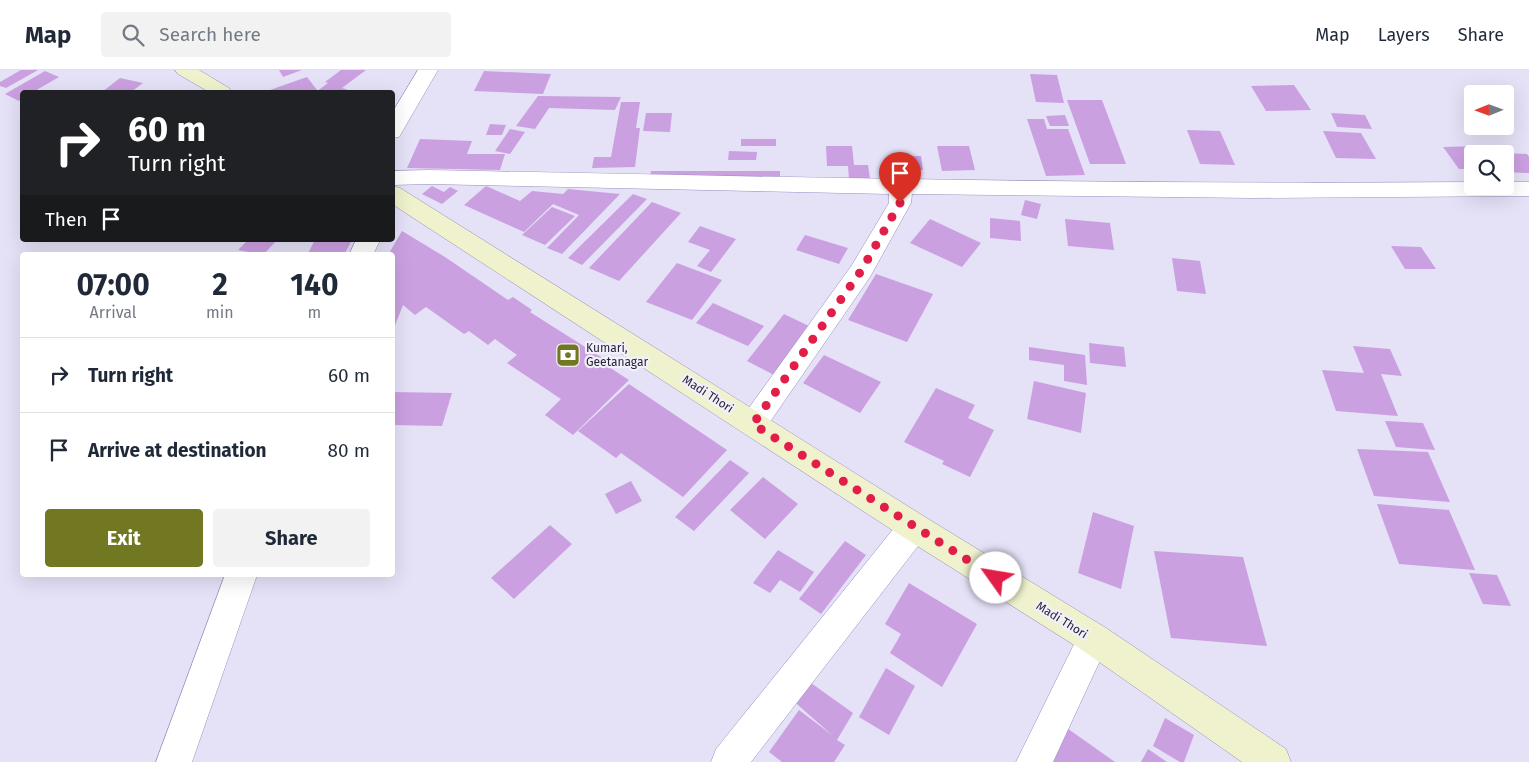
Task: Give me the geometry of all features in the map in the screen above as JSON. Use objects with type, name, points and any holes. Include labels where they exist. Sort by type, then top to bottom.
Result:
[{"type":"main road","points":[[185,70],[219,90]]},
{"type":"main road","name":"Madi Thori","points":[[395,192],[914,527],[1094,639],[1273,762]]},
{"type":"street","points":[[395,127],[428,70]]},
{"type":"street","points":[[395,190],[429,177],[901,188],[1405,190],[1529,188]]},
{"type":"street","points":[[753,424],[861,271],[900,203],[901,188]]},
{"type":"street","points":[[729,762],[914,527]]},
{"type":"street","points":[[174,762],[240,577]]},
{"type":"street","points":[[1034,762],[1094,639]]},
{"type":"building","points":[[21,70],[38,70],[6,88],[0,86],[0,82]]},
{"type":"building","points":[[279,70],[302,70],[283,77]]},
{"type":"building","points":[[341,70],[366,70],[342,88],[348,90],[319,90],[328,83],[325,82]]},
{"type":"building","points":[[45,71],[59,77],[36,90],[20,90],[19,101],[5,94]]},
{"type":"building","points":[[484,71],[551,74],[543,94],[474,91]]},
{"type":"building","points":[[1030,74],[1057,75],[1064,103],[1036,102]]},
{"type":"building","points":[[307,77],[317,90],[270,90]]},
{"type":"building","points":[[120,78],[143,83],[134,90],[105,90]]},
{"type":"building","points":[[1294,85],[1311,110],[1266,111],[1251,86]]},
{"type":"building","points":[[538,96],[621,97],[615,110],[549,108],[535,129],[516,126]]},
{"type":"building","points":[[1067,100],[1102,100],[1126,164],[1090,164]]},
{"type":"building","points":[[621,102],[640,102],[636,128],[640,128],[635,167],[592,168],[594,157],[611,157]]},
{"type":"building","points":[[646,113],[672,113],[670,132],[643,131]]},
{"type":"building","points":[[1331,113],[1365,115],[1372,129],[1337,127]]},
{"type":"building","points":[[1065,115],[1069,126],[1050,126],[1046,116]]},
{"type":"building","points":[[1027,119],[1044,119],[1047,129],[1068,129],[1085,175],[1046,176]]},
{"type":"building","points":[[490,124],[506,125],[502,135],[486,135]]},
{"type":"building","points":[[510,129],[525,132],[510,154],[495,151]]},
{"type":"building","points":[[1187,130],[1220,131],[1235,165],[1200,164]]},
{"type":"building","points":[[1323,131],[1361,133],[1376,159],[1336,158]]},
{"type":"building","points":[[420,139],[472,141],[467,154],[505,154],[500,170],[407,168]]},
{"type":"building","points":[[741,139],[776,139],[776,146],[741,146]]},
{"type":"building","points":[[826,146],[852,146],[854,165],[868,165],[870,179],[849,179],[848,166],[827,166]]},
{"type":"building","points":[[937,146],[969,146],[975,170],[942,171]]},
{"type":"building","points":[[1464,146],[1464,169],[1459,169],[1443,147]]},
{"type":"building","points":[[729,151],[757,152],[756,160],[728,160]]},
{"type":"building","points":[[1514,153],[1527,154],[1529,157],[1529,173],[1514,172]]},
{"type":"building","points":[[892,156],[921,156],[923,170],[894,170]]},
{"type":"building","points":[[651,171],[780,171],[780,178],[650,178]]},
{"type":"building","points":[[432,186],[444,192],[450,187],[458,191],[442,204],[422,194]]},
{"type":"building","points":[[486,186],[520,201],[532,191],[563,194],[568,189],[620,194],[562,254],[547,248],[579,215],[553,204],[524,232],[464,205]]},
{"type":"building","points":[[633,194],[647,199],[582,265],[568,258]]},
{"type":"building","points":[[1025,200],[1041,204],[1037,219],[1021,215]]},
{"type":"building","points":[[652,202],[681,213],[619,281],[589,268]]},
{"type":"building","points":[[552,207],[575,216],[545,245],[522,235]]},
{"type":"building","points":[[990,218],[1020,221],[1021,241],[990,238]]},
{"type":"building","points":[[930,219],[981,243],[962,267],[910,243]]},
{"type":"building","points":[[1065,219],[1110,223],[1114,250],[1068,246]]},
{"type":"building","points":[[700,226],[736,239],[711,272],[697,266],[710,250],[688,242]]},
{"type":"building","points":[[402,231],[445,257],[508,300],[513,297],[532,310],[530,312],[604,359],[601,362],[629,380],[573,435],[545,415],[561,399],[507,363],[517,355],[495,339],[488,345],[469,331],[464,334],[426,307],[415,315],[403,305],[395,325],[395,252],[390,252]]},
{"type":"building","points":[[805,235],[848,248],[839,264],[796,250]]},
{"type":"building","points":[[246,242],[275,242],[266,252],[238,250]]},
{"type":"building","points":[[314,242],[351,242],[346,252],[309,252]]},
{"type":"building","points":[[1391,246],[1421,247],[1436,269],[1405,269]]},
{"type":"building","points":[[1172,258],[1200,261],[1206,294],[1177,291]]},
{"type":"building","points":[[677,263],[722,280],[692,320],[646,302]]},
{"type":"building","points":[[876,274],[933,294],[907,342],[848,320]]},
{"type":"building","points":[[713,303],[764,326],[748,346],[696,323]]},
{"type":"building","points":[[784,314],[813,328],[776,376],[747,361]]},
{"type":"building","points":[[1089,343],[1124,347],[1126,367],[1090,363]]},
{"type":"building","points":[[1353,346],[1390,349],[1402,376],[1381,374],[1398,416],[1336,411],[1322,370],[1364,373]]},
{"type":"building","points":[[1029,347],[1085,355],[1087,385],[1064,381],[1064,365],[1029,360]]},
{"type":"building","points":[[824,355],[881,382],[860,413],[803,383]]},
{"type":"building","points":[[1034,381],[1086,393],[1081,433],[1027,419]]},
{"type":"building","points":[[629,384],[727,450],[683,497],[621,453],[616,458],[578,431]]},
{"type":"building","points":[[936,388],[975,405],[968,418],[994,430],[970,477],[942,464],[944,461],[904,442]]},
{"type":"building","points":[[395,392],[452,393],[442,426],[395,425]]},
{"type":"building","points":[[1385,421],[1423,423],[1435,450],[1396,447]]},
{"type":"building","points":[[1357,449],[1428,452],[1450,502],[1374,496]]},
{"type":"building","points":[[730,460],[749,473],[694,531],[675,517]]},
{"type":"building","points":[[763,477],[798,504],[765,539],[730,510]]},
{"type":"building","points":[[631,481],[642,501],[616,514],[605,494]]},
{"type":"building","points":[[1377,504],[1449,510],[1475,570],[1399,564]]},
{"type":"building","points":[[1093,512],[1134,526],[1121,589],[1078,573]]},
{"type":"building","points":[[550,525],[572,544],[514,599],[491,578]]},
{"type":"building","points":[[845,541],[866,555],[821,614],[799,599]]},
{"type":"building","points":[[778,550],[814,572],[800,592],[780,580],[770,593],[753,583]]},
{"type":"building","points":[[1154,551],[1243,557],[1267,646],[1171,638]]},
{"type":"building","points":[[1469,573],[1497,575],[1511,606],[1483,604]]},
{"type":"building","points":[[909,583],[977,624],[942,687],[890,653],[901,634],[885,624]]},
{"type":"building","points":[[886,668],[915,686],[889,735],[859,717]]},
{"type":"building","points":[[804,678],[853,713],[837,740],[845,745],[834,762],[782,762],[769,752],[799,710],[832,735],[790,698]]},
{"type":"building","points":[[1047,714],[1115,762],[1018,762]]},
{"type":"building","points":[[1165,718],[1194,735],[1184,762],[1180,762],[1153,746]]},
{"type":"building","points":[[1148,749],[1167,762],[1141,762]]},
{"type":"place","name":"Kumari, Geetanagar","points":[[568,355]]},
{"type":"route","points":[[900,203],[861,271],[753,424],[996,578]]}]
